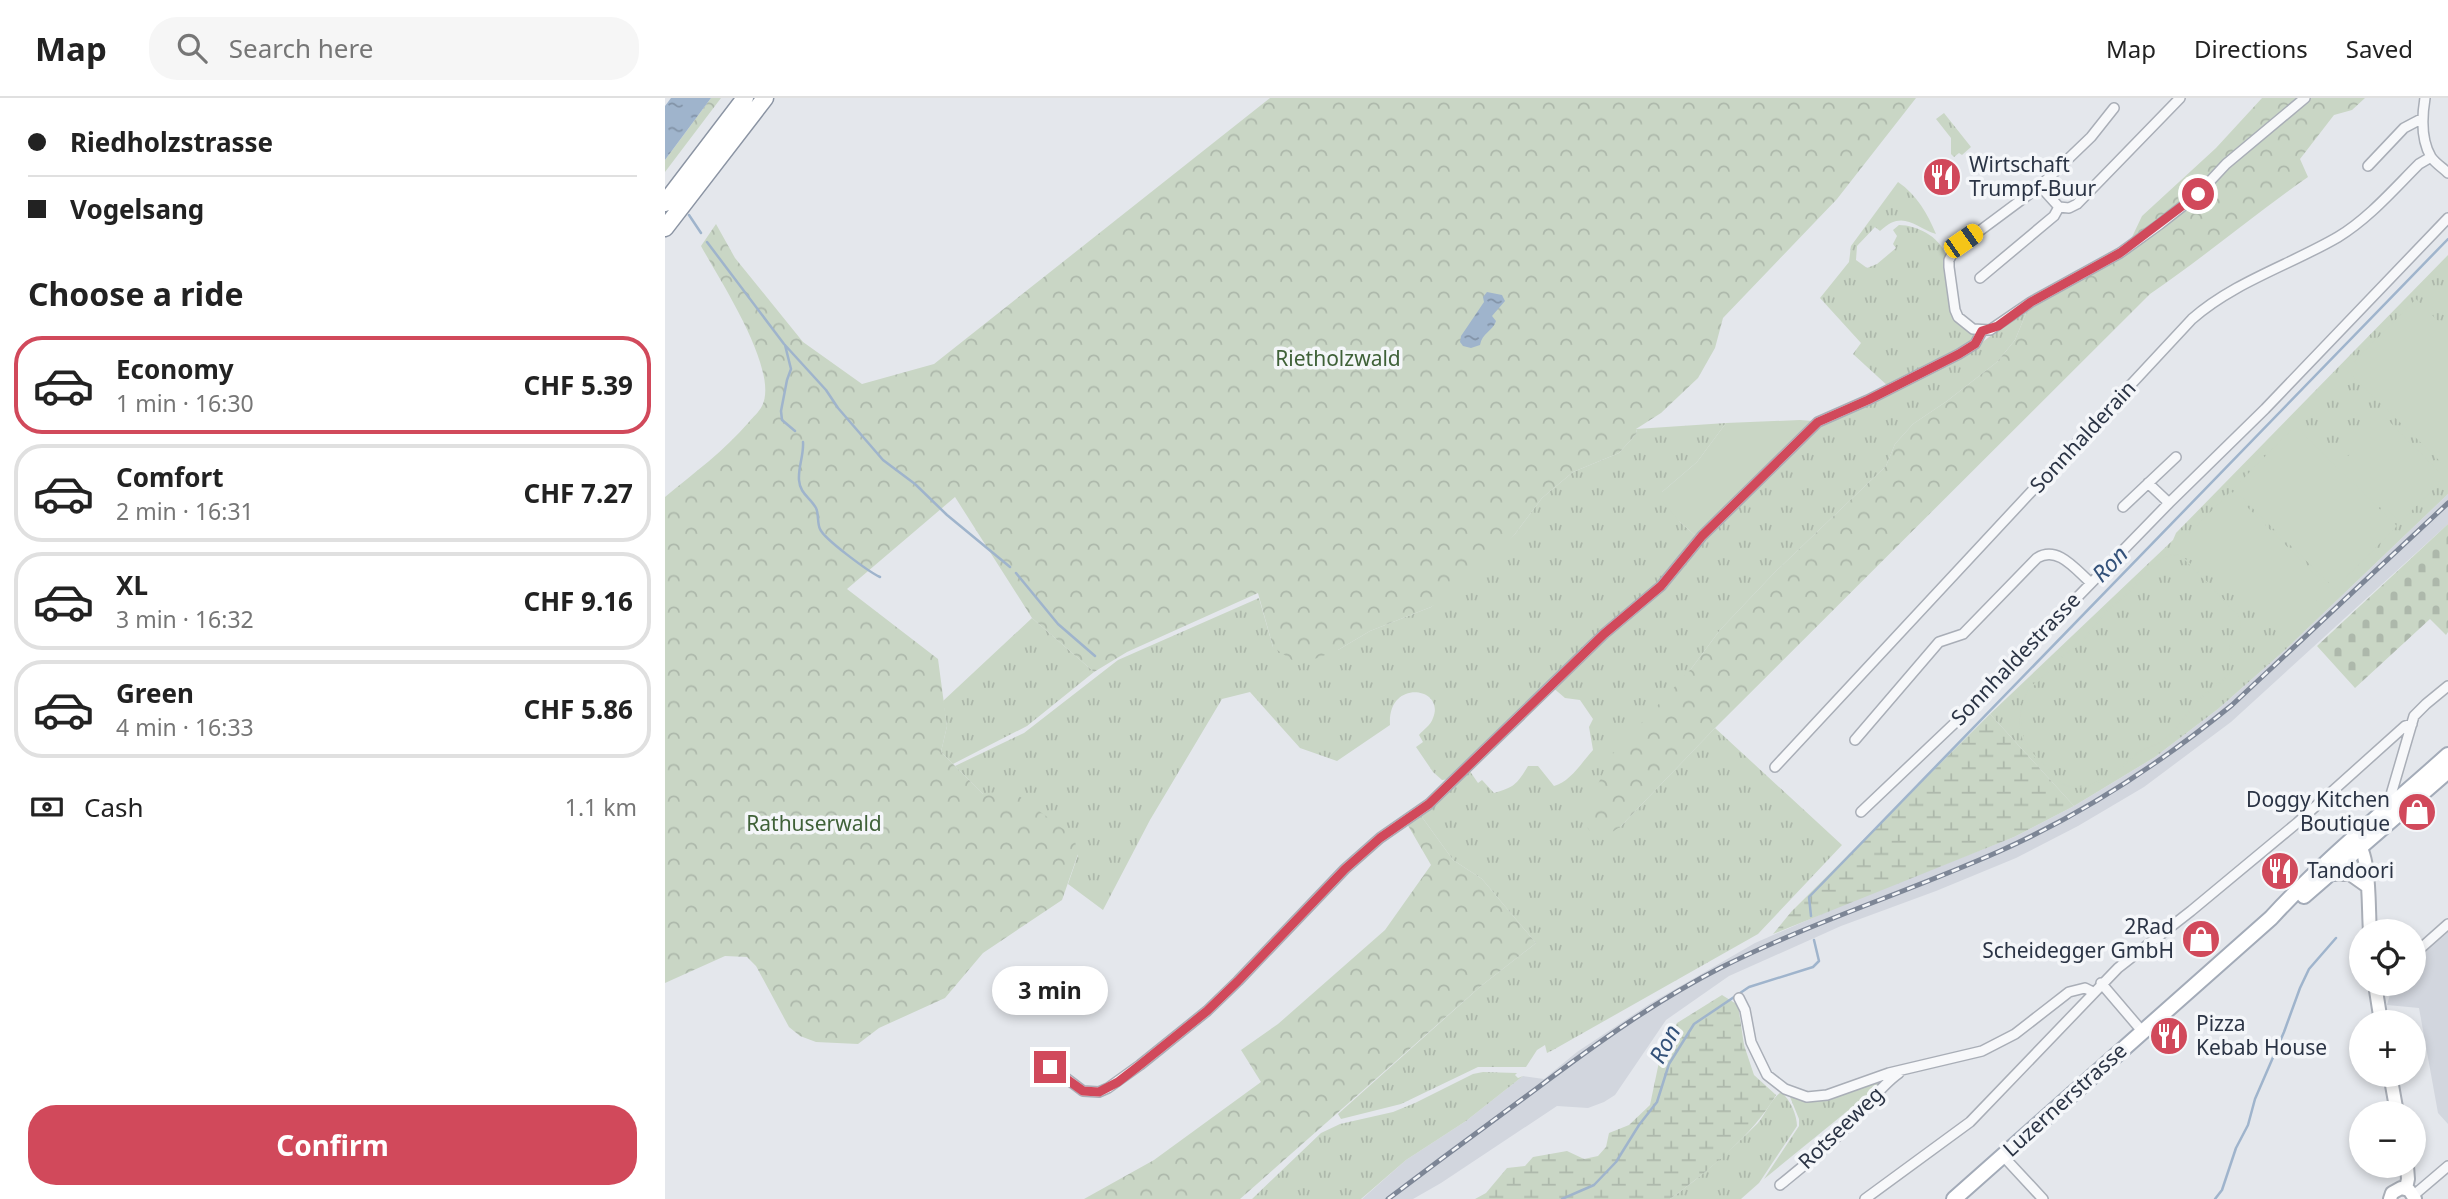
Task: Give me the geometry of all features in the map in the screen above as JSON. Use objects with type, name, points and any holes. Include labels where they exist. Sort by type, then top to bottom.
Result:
[{"type":"highway","points":[[665,203],[745,98]]},
{"type":"highway","points":[[665,228],[765,98]]},
{"type":"main road","points":[[2271,918],[2331,874],[2386,810],[2448,755]]},
{"type":"main road","points":[[2271,918],[2295,892],[2448,771]]},
{"type":"main road","points":[[2357,842],[2367,886],[2369,919]]},
{"type":"main road","points":[[2331,874],[2347,873],[2367,886]]},
{"type":"main road","name":"Luzernerstrasse","points":[[1954,1199],[2271,918]]},
{"type":"main road","points":[[2389,1199],[2396,1189],[2412,1194]]},
{"type":"street","points":[[2040,186],[2059,207],[2069,208],[2077,204],[2180,98]]},
{"type":"street","points":[[2114,108],[2091,137],[2040,186],[1963,241],[1951,255],[1949,267],[1955,310],[1964,324],[1982,331],[1998,326],[2031,302],[2120,253],[2198,194],[2226,164],[2305,98]]},
{"type":"street","points":[[2425,98],[2423,118],[2431,157],[2448,173]]},
{"type":"street","points":[[2368,166],[2404,128],[2423,118]]},
{"type":"street","name":"Sonnhalderain","points":[[1775,767],[2192,319],[2220,297],[2356,226],[2419,164],[2431,157]]},
{"type":"street","points":[[1980,278],[2055,216],[2059,207]]},
{"type":"street","name":"Sonnhaldestrasse","points":[[1861,813],[1959,719],[2169,503],[2265,409],[2448,218]]},
{"type":"street","points":[[1037,1055],[1083,1091],[1099,1092],[1108,1088],[1140,1065],[1207,1011],[1345,869],[1380,838],[1429,804],[1559,676],[1661,586],[1702,536],[1818,422],[1959,354],[1975,344],[1982,331]]},
{"type":"street","points":[[2123,507],[2176,457]]},
{"type":"street","points":[[2148,483],[2169,503]]},
{"type":"street","points":[[1856,740],[1939,642],[1963,634],[2037,558],[2050,554],[2060,556],[2091,583]]},
{"type":"street","points":[[2386,810],[2412,724],[2420,709],[2448,686]]},
{"type":"street","points":[[1865,1199],[1970,1122],[2101,983],[2286,832],[2405,726],[2412,724]]},
{"type":"street","points":[[2426,943],[2448,924]]},
{"type":"street","points":[[2101,983],[2142,1031]]},
{"type":"street","name":"Rotseeweg","points":[[1739,998],[1745,1010],[1751,1042],[1761,1065],[1776,1084],[1807,1097],[1827,1095],[1903,1070],[1982,1051],[2015,1034],[2070,992],[2085,988],[2093,992]]},
{"type":"street","name":"Rotseeweg","points":[[1780,1185],[1823,1151],[1859,1115],[1873,1096],[1903,1070]]},
{"type":"street","points":[[2003,1156],[2043,1199]]},
{"type":"street","points":[[2412,1194],[2448,1166]]},
{"type":"shaded area","points":[[2448,494],[2448,524],[2231,722],[2144,787],[2016,858],[1841,926],[1729,976],[1666,1020],[1615,1095],[1604,1102],[1588,1108],[1557,1106],[1413,1199],[1362,1199],[1406,1160],[1466,1121],[1523,1076],[1544,1079],[1577,1052],[1651,1003],[1755,943],[1849,902],[2014,837],[2074,806],[2155,757],[2218,709],[2285,650]]},
{"type":"shaded area","points":[[2448,930],[2448,1124],[2438,1113],[2426,1047],[2426,1010],[2387,1005],[2390,996],[2426,996],[2426,949]]},
{"type":"green space","points":[[711,98],[721,98],[665,172],[665,160]]},
{"type":"green space","name":"Rietholzwald","points":[[1270,98],[1916,98],[1837,199],[1723,318],[1715,348],[1698,378],[1661,413],[1636,429],[1637,433],[1619,453],[1573,472],[1542,498],[1515,534],[1460,589],[1431,607],[1370,631],[1338,650],[1299,665],[1273,647],[1258,593],[1127,652],[1094,672],[1032,618],[955,497],[847,589],[938,659],[947,726],[941,752],[983,794],[1011,790],[1074,837],[1078,854],[1062,900],[983,953],[945,998],[879,1028],[858,1044],[816,1042],[800,1036],[789,1027],[756,966],[747,957],[725,956],[665,983],[665,497],[739,433],[761,408],[765,390],[763,371],[745,325],[701,246],[716,224],[735,258],[803,342],[862,384],[934,364]]},
{"type":"green space","points":[[2262,98],[2365,98],[2352,110],[2334,115],[2300,159],[2308,177],[2150,294],[1715,728],[1620,827],[1598,841],[1582,821],[1610,757],[1691,669],[1720,630],[1775,572],[1886,466],[1895,444],[1913,424],[1997,362],[2015,340],[2027,311],[2124,254],[2142,216],[2216,148]]},
{"type":"green space","points":[[1944,113],[1971,147],[1962,155],[1959,153],[1954,157],[1951,154],[1951,138],[1936,119]]},
{"type":"green space","points":[[1898,182],[1921,205],[1936,234],[1902,220],[1895,221],[1880,231],[1875,227],[1857,246],[1856,260],[1867,268],[1877,264],[1896,248],[1893,244],[1897,236],[1893,230],[1899,225],[1927,233],[1938,242],[1945,253],[1958,323],[1976,337],[1975,340],[1889,387],[1853,354],[1861,343],[1820,298],[1849,262],[1851,246]]},
{"type":"green space","points":[[2448,255],[2448,494],[2285,650],[2218,709],[2155,757],[2074,806],[1990,714],[2173,540],[2176,533]]},
{"type":"green space","points":[[2416,299],[2448,331],[2448,469],[2346,370]]},
{"type":"green space","points":[[2027,311],[2015,340],[1997,362],[1913,424],[1895,444],[1886,466],[1775,572],[1720,630],[1691,669],[1620,827],[1715,728],[1842,845],[1758,934],[1547,1053],[1545,1045],[1537,1050],[1526,1067],[1478,1067],[1401,1104],[1341,1119],[1338,1114],[1481,986],[1536,943],[1482,879],[1453,860],[1419,813],[1467,767],[1478,783],[1482,780],[1494,793],[1515,784],[1528,766],[1538,766],[1554,786],[1565,780],[1593,750],[1589,727],[1593,719],[1580,700],[1565,698],[1551,686],[1613,628],[1811,429],[1968,352]]},
{"type":"green space","points":[[2386,418],[2445,478],[2400,522],[2341,463]]},
{"type":"green space","points":[[1813,421],[1698,538],[1662,501],[1662,492],[1697,462],[1726,423]]},
{"type":"green space","points":[[1726,423],[1697,462],[1662,492],[1680,522],[1698,538],[1677,566],[1548,684],[1451,779],[1442,780],[1433,772],[1416,747],[1423,742],[1419,735],[1432,721],[1435,707],[1431,699],[1424,694],[1406,694],[1397,700],[1392,710],[1390,725],[1337,761],[1300,748],[1250,692],[1222,699],[1150,820],[1103,910],[1068,884],[1078,855],[983,794],[955,766],[1024,733],[1118,660],[1259,598],[1273,647],[1338,650],[1370,631],[1431,607],[1515,534],[1542,498],[1573,472],[1619,453],[1637,433],[1636,429]]},
{"type":"green space","points":[[2295,426],[2397,526],[2335,589],[2233,489]]},
{"type":"green space","points":[[2231,491],[2329,588],[2281,636],[2184,539]]},
{"type":"green space","points":[[2448,524],[2448,632],[2446,635],[2430,619],[2355,688],[2317,646]]},
{"type":"green space","points":[[2172,554],[2180,555],[2188,561],[2240,617],[2241,629],[2232,645],[2230,675],[2197,702],[2173,734],[2161,743],[2140,752],[2113,776],[2088,787],[2071,788],[2061,784],[2030,753],[2022,738],[2019,724],[2025,695],[2030,687],[2055,661],[2081,642],[2105,612],[2131,589],[2146,569],[2158,560]],"holes":[[[2172,555],[2180,556],[2239,617],[2240,628],[2230,645],[2229,674],[2196,701],[2172,733],[2160,742],[2139,751],[2112,774],[2088,786],[2072,787],[2062,783],[2032,752],[2024,738],[2021,724],[2026,695],[2056,662],[2082,643],[2147,570]]]},
{"type":"green space","points":[[1032,618],[1094,672],[1027,726],[953,764],[941,752],[947,726],[943,701]]},
{"type":"green space","points":[[1990,714],[2074,806],[2014,837],[1773,934],[1791,912]]},
{"type":"green space","points":[[1419,813],[1453,860],[1482,879],[1536,943],[1481,986],[1240,1199],[1084,1199],[1154,1160],[1261,1082],[1241,1050],[1278,1024],[1385,930],[1431,865],[1406,822]]},
{"type":"green space","points":[[1722,995],[1738,1005],[1744,1045],[1754,1075],[1776,1095],[1767,1110],[1742,1138],[1699,1177],[1670,1199],[1475,1199],[1486,1193],[1507,1168],[1525,1166],[1533,1157],[1567,1151],[1584,1159],[1598,1156],[1606,1147],[1609,1133],[1629,1125],[1650,1105],[1659,1062],[1677,1023]]},
{"type":"green space","points":[[1517,1073],[1515,1075],[1518,1078],[1523,1076],[1466,1121],[1406,1160],[1361,1199],[1252,1199],[1321,1133],[1340,1124],[1393,1112],[1473,1074]]},
{"type":"green space","points":[[1893,1074],[1764,1179],[1799,1126],[1790,1097],[1829,1097]]},
{"type":"green space","points":[[1781,1092],[1792,1108],[1797,1126],[1759,1183],[1741,1199],[1670,1199],[1748,1133]]},
{"type":"water","points":[[671,98],[711,98],[665,160],[665,106]]},
{"type":"water","points":[[1487,292],[1502,295],[1505,301],[1492,316],[1496,321],[1480,345],[1471,348],[1463,346],[1460,342],[1461,336],[1484,302],[1483,297]]},
{"type":"waterway","points":[[689,215],[701,233]]},
{"type":"waterway","name":"Ron","points":[[1811,916],[1809,897],[2448,239]]},
{"type":"waterway","points":[[707,242],[784,344],[883,460],[915,484],[947,515],[1010,567]]},
{"type":"waterway","points":[[785,345],[791,369],[781,411],[782,420],[795,431]]},
{"type":"waterway","points":[[803,442],[800,485],[816,508],[820,529],[838,547],[880,577]]},
{"type":"waterway","points":[[1016,573],[1058,624],[1095,656]]},
{"type":"waterway","points":[[2215,1199],[2222,1190],[2300,988],[2309,969],[2336,938]]},
{"type":"waterway","name":"Ron","points":[[1562,1199],[1594,1185],[1616,1162],[1657,1102],[1669,1064],[1694,1024],[1749,987],[1813,967],[1819,961],[1814,940]]},
{"type":"railway","points":[[1388,1199],[1558,1072],[1697,980],[1790,936],[2000,851],[2062,820],[2150,767],[2232,705],[2448,503]]},
{"type":"place","name":"Wirtschaft Trumpf-Buur","points":[[1942,177]]},
{"type":"place","name":"Doggy Kitchen Boutique","points":[[2417,812]]},
{"type":"place","name":"Tandoori","points":[[2280,871]]},
{"type":"place","name":"2Rad Scheidegger GmbH","points":[[2201,939]]},
{"type":"place","name":"Pizza Kebab House","points":[[2169,1036]]},
{"type":"route","points":[[1050,1067],[1083,1091],[1099,1092],[1118,1082],[1207,1011],[1345,869],[1380,838],[1429,804],[1541,692],[1661,586],[1702,536],[1809,429],[1818,422],[1959,354],[1979,340],[1982,331],[1998,326],[2031,302],[2120,253],[2198,194]]},
{"type":"park label","name":"Rathuserwald","points":[[814,824]]}]
